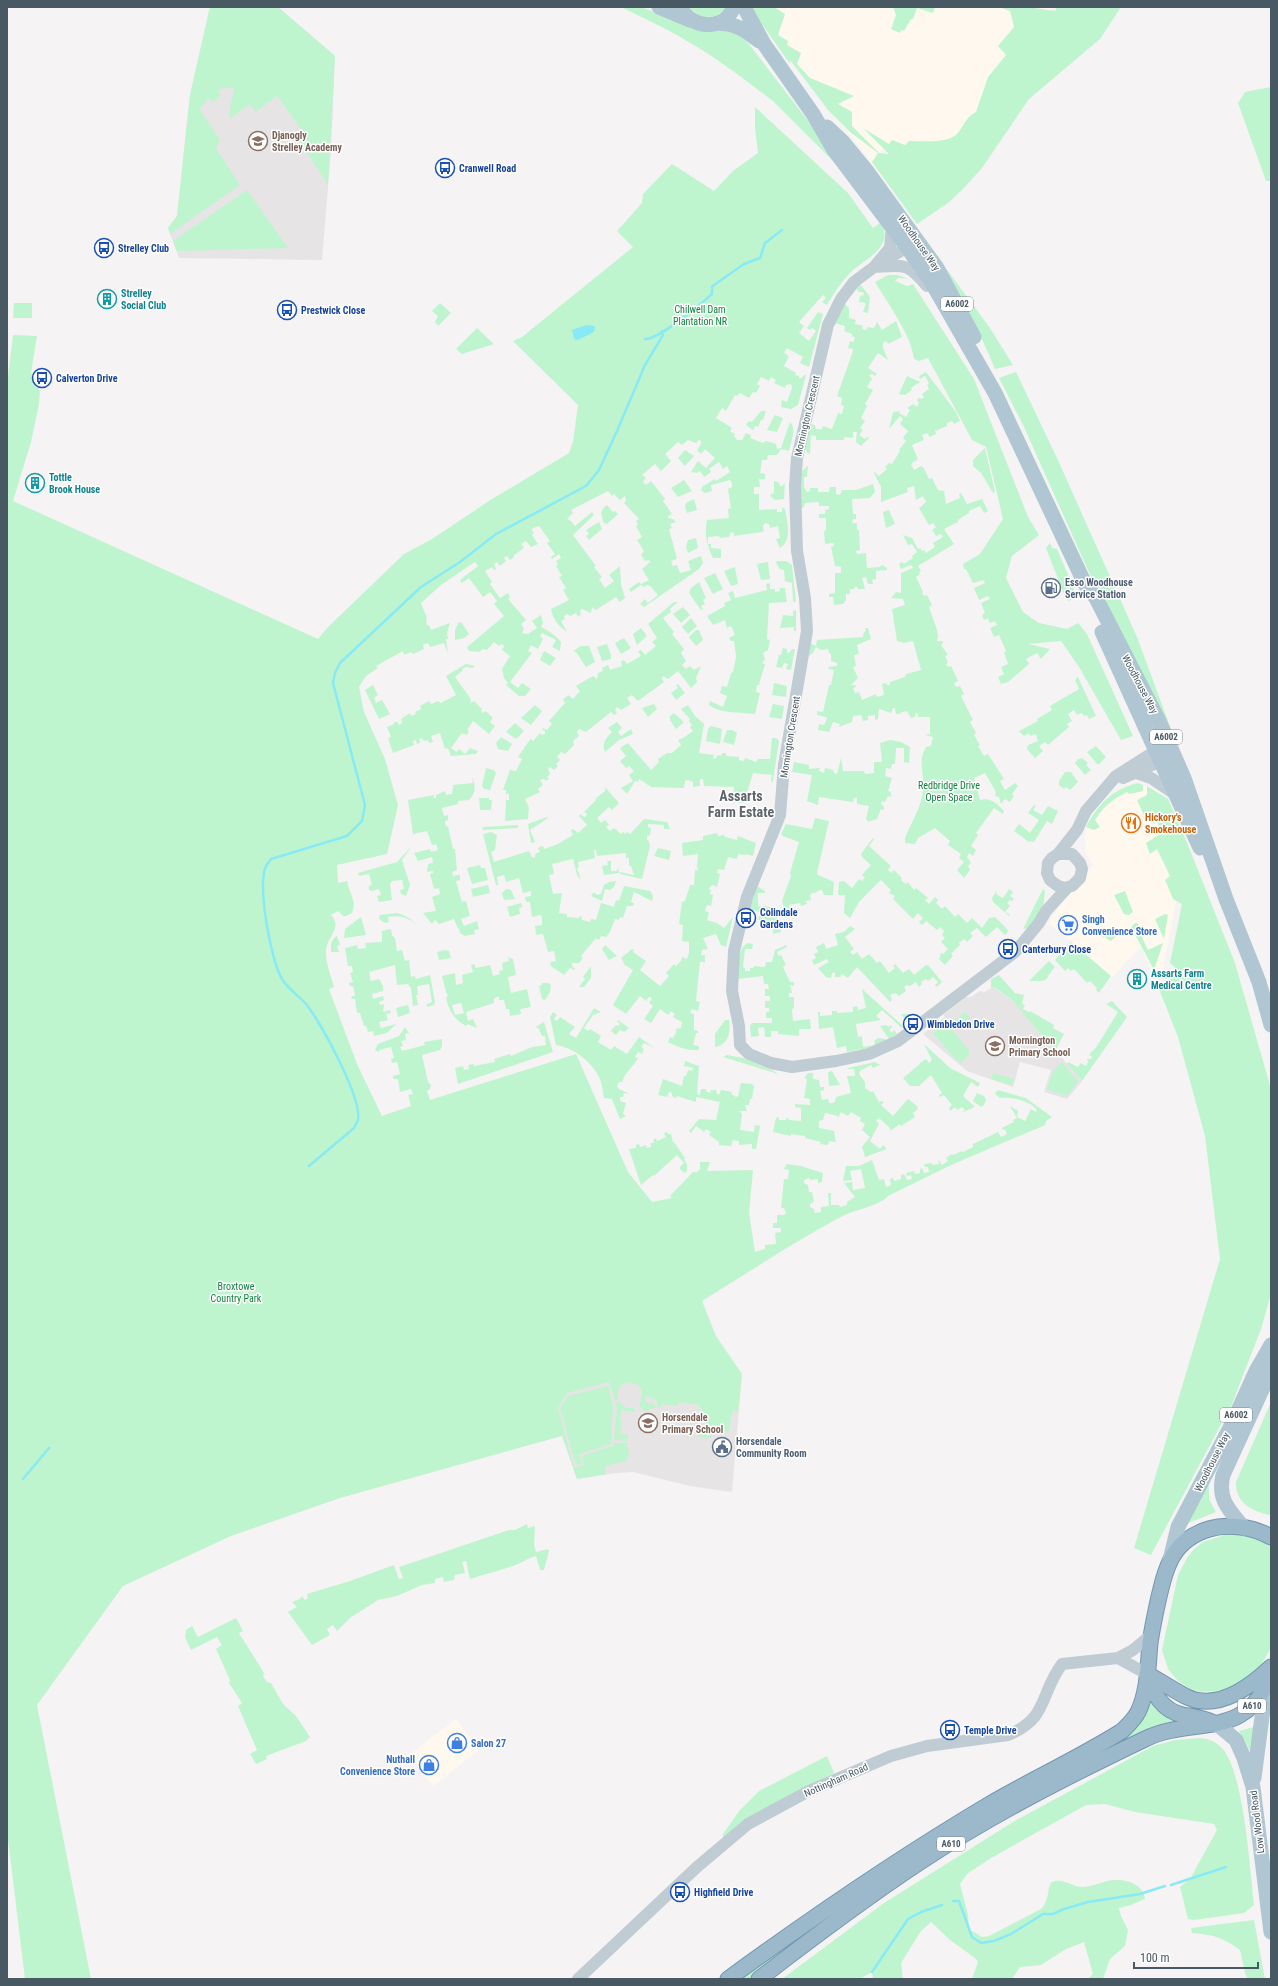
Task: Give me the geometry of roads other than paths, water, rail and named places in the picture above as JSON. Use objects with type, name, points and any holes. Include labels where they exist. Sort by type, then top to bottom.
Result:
[{"type":"highway","points":[[1170,1687],[1159,1672],[1150,1654],[1151,1635],[1165,1571],[1170,1560],[1177,1549],[1193,1535],[1215,1527],[1247,1528],[1271,1524]]},
{"type":"highway","points":[[1247,1528],[1271,1537]]},
{"type":"highway","name":"A610","points":[[728,1979],[829,1906],[921,1846],[990,1804],[1122,1731],[1133,1720],[1141,1705],[1150,1654]]},
{"type":"highway","points":[[1147,1674],[1186,1696],[1212,1701],[1228,1697],[1241,1691],[1256,1682],[1271,1667]]},
{"type":"highway","points":[[1147,1674],[1155,1693],[1166,1708],[1174,1713],[1204,1718],[1217,1724]]},
{"type":"highway","name":"A610","points":[[759,1979],[833,1923],[921,1862],[997,1816],[1150,1736],[1232,1720],[1251,1708],[1268,1679]]},
{"type":"main road","name":"A6002","points":[[658,7],[706,25],[717,24]]},
{"type":"main road","points":[[680,7],[691,20]]},
{"type":"main road","points":[[717,24],[729,16],[734,7]]},
{"type":"main road","name":"Woodhouse Way","points":[[744,7],[764,44],[813,114],[843,142],[898,225],[937,268],[962,312],[981,352],[994,393]]},
{"type":"main road","name":"Woodhouse Way","points":[[717,24],[731,24],[742,28],[764,44]]},
{"type":"main road","name":"Woodhouse Way","points":[[898,225],[907,247],[947,309],[994,393],[1086,586],[1096,598],[1159,721],[1180,768],[1226,899],[1259,982],[1271,1025]]},
{"type":"main road","name":"Woodhouse Way","points":[[1086,586],[1086,596],[1095,617],[1161,756],[1175,794],[1197,844],[1226,899]]},
{"type":"main road","name":"A6002","points":[[1102,611],[1115,647],[1164,749],[1161,756]]},
{"type":"main road","points":[[1161,756],[1180,768]]},
{"type":"main road","name":"Woodhouse Way","points":[[1170,1560],[1178,1527],[1232,1424],[1256,1371],[1271,1345]]},
{"type":"main road","name":"Woodhouse Way","points":[[1247,1528],[1227,1507],[1220,1486],[1223,1475],[1267,1378],[1271,1354]]},
{"type":"main road","points":[[1253,1787],[1258,1732],[1268,1679]]},
{"type":"main road","name":"Low Wood Road","points":[[1217,1724],[1236,1740],[1244,1758],[1253,1787],[1271,1932]]},
{"type":"street","name":"Mornington Crescent","points":[[898,225],[890,248],[874,267],[854,282],[841,299],[828,325],[797,458],[795,486],[797,552],[805,598],[807,630],[784,765],[780,816],[747,897],[734,951],[732,991],[739,1026],[740,1045],[749,1054],[788,1067],[809,1065],[869,1054],[898,1041],[1000,964],[1026,938],[1046,911],[1068,887],[1075,884],[1080,878],[1082,869],[1078,859],[1077,830]]},
{"type":"street","points":[[874,267],[907,247]]},
{"type":"street","points":[[874,267],[902,266],[910,268],[947,309]]},
{"type":"street","name":"Mornington Crescent","points":[[1046,911],[1052,883],[1048,876],[1047,869],[1052,858],[1058,854],[1077,830],[1086,811],[1116,776],[1161,756]]},
{"type":"street","name":"Mornington Crescent","points":[[1103,790],[1121,779],[1137,773],[1161,756]]},
{"type":"street","points":[[1137,773],[1151,778],[1175,794]]},
{"type":"street","points":[[1058,854],[1068,853],[1078,859]]},
{"type":"street","points":[[1052,883],[1061,887],[1068,887]]},
{"type":"street","name":"Nottingham Road","points":[[578,1979],[697,1867],[748,1824],[809,1791],[891,1756],[927,1746],[1008,1735],[1020,1730],[1036,1716],[1050,1682],[1062,1664],[1118,1658],[1133,1650],[1151,1635]]},
{"type":"street","points":[[1118,1658],[1147,1674]]},
{"type":"water","points":[[586,325],[595,326],[594,332],[578,340],[574,339],[572,330]]},
{"type":"waterway","points":[[645,339],[651,338],[669,328],[712,294],[712,287],[714,285],[744,264],[760,258],[765,243],[782,230]]},
{"type":"waterway","points":[[309,1166],[354,1128],[358,1120],[357,1109],[354,1095],[347,1078],[321,1026],[306,1004],[284,983],[278,970],[266,923],[263,890],[266,866],[271,859],[347,836],[362,821],[365,805],[333,683],[335,673],[340,663],[421,587],[460,562],[496,534],[586,486],[599,470],[645,365],[663,335],[662,331]]},
{"type":"waterway","points":[[23,1479],[49,1448]]},
{"type":"waterway","points":[[1171,1885],[1226,1867]]},
{"type":"waterway","points":[[953,1901],[959,1901],[972,1937],[981,1943],[994,1941],[1011,1934],[1043,1914],[1053,1914],[1088,1902],[1140,1894],[1165,1886]]},
{"type":"waterway","points":[[872,1972],[908,1919],[921,1912],[942,1905]]},
{"type":"place","name":"Djanogly Strelley Academy","points":[[258,141]]},
{"type":"place","name":"Cranwell Road","points":[[445,168]]},
{"type":"place","name":"Strelley Club","points":[[104,248]]},
{"type":"place","name":"Strelley Social Club","points":[[107,299]]},
{"type":"place","name":"Prestwick Close","points":[[287,310]]},
{"type":"place","name":"Calverton Drive","points":[[42,378]]},
{"type":"place","name":"Tottle Brook House","points":[[35,483]]},
{"type":"place","name":"Esso Woodhouse Service Station","points":[[1051,588]]},
{"type":"place","name":"Hickory's Smokehouse","points":[[1131,823]]},
{"type":"place","name":"Colindale Gardens","points":[[746,918]]},
{"type":"place","name":"Singh Convenience Store","points":[[1068,925]]},
{"type":"place","name":"Canterbury Close","points":[[1008,949]]},
{"type":"place","name":"Assarts Farm Medical Centre","points":[[1137,979]]},
{"type":"place","name":"Wimbledon Drive","points":[[913,1024]]},
{"type":"place","name":"Mornington Primary School","points":[[995,1046]]},
{"type":"place","name":"Horsendale Primary School","points":[[648,1423]]},
{"type":"place","name":"Horsendale Community Room","points":[[722,1447]]},
{"type":"place","name":"Temple Drive","points":[[950,1730]]},
{"type":"place","name":"Salon 27","points":[[457,1743]]},
{"type":"place","name":"Nuthall Convenience Store","points":[[429,1765]]},
{"type":"place","name":"Highfield Drive","points":[[680,1892]]},
{"type":"district","name":"Assarts Farm Estate","points":[[741,804]]},
{"type":"park label","name":"Chilwell Dam Plantation NR","points":[[700,314]]},
{"type":"park label","name":"Redbridge Drive Open Space","points":[[949,790]]},
{"type":"park label","name":"Broxtowe Country Park","points":[[236,1292]]}]
